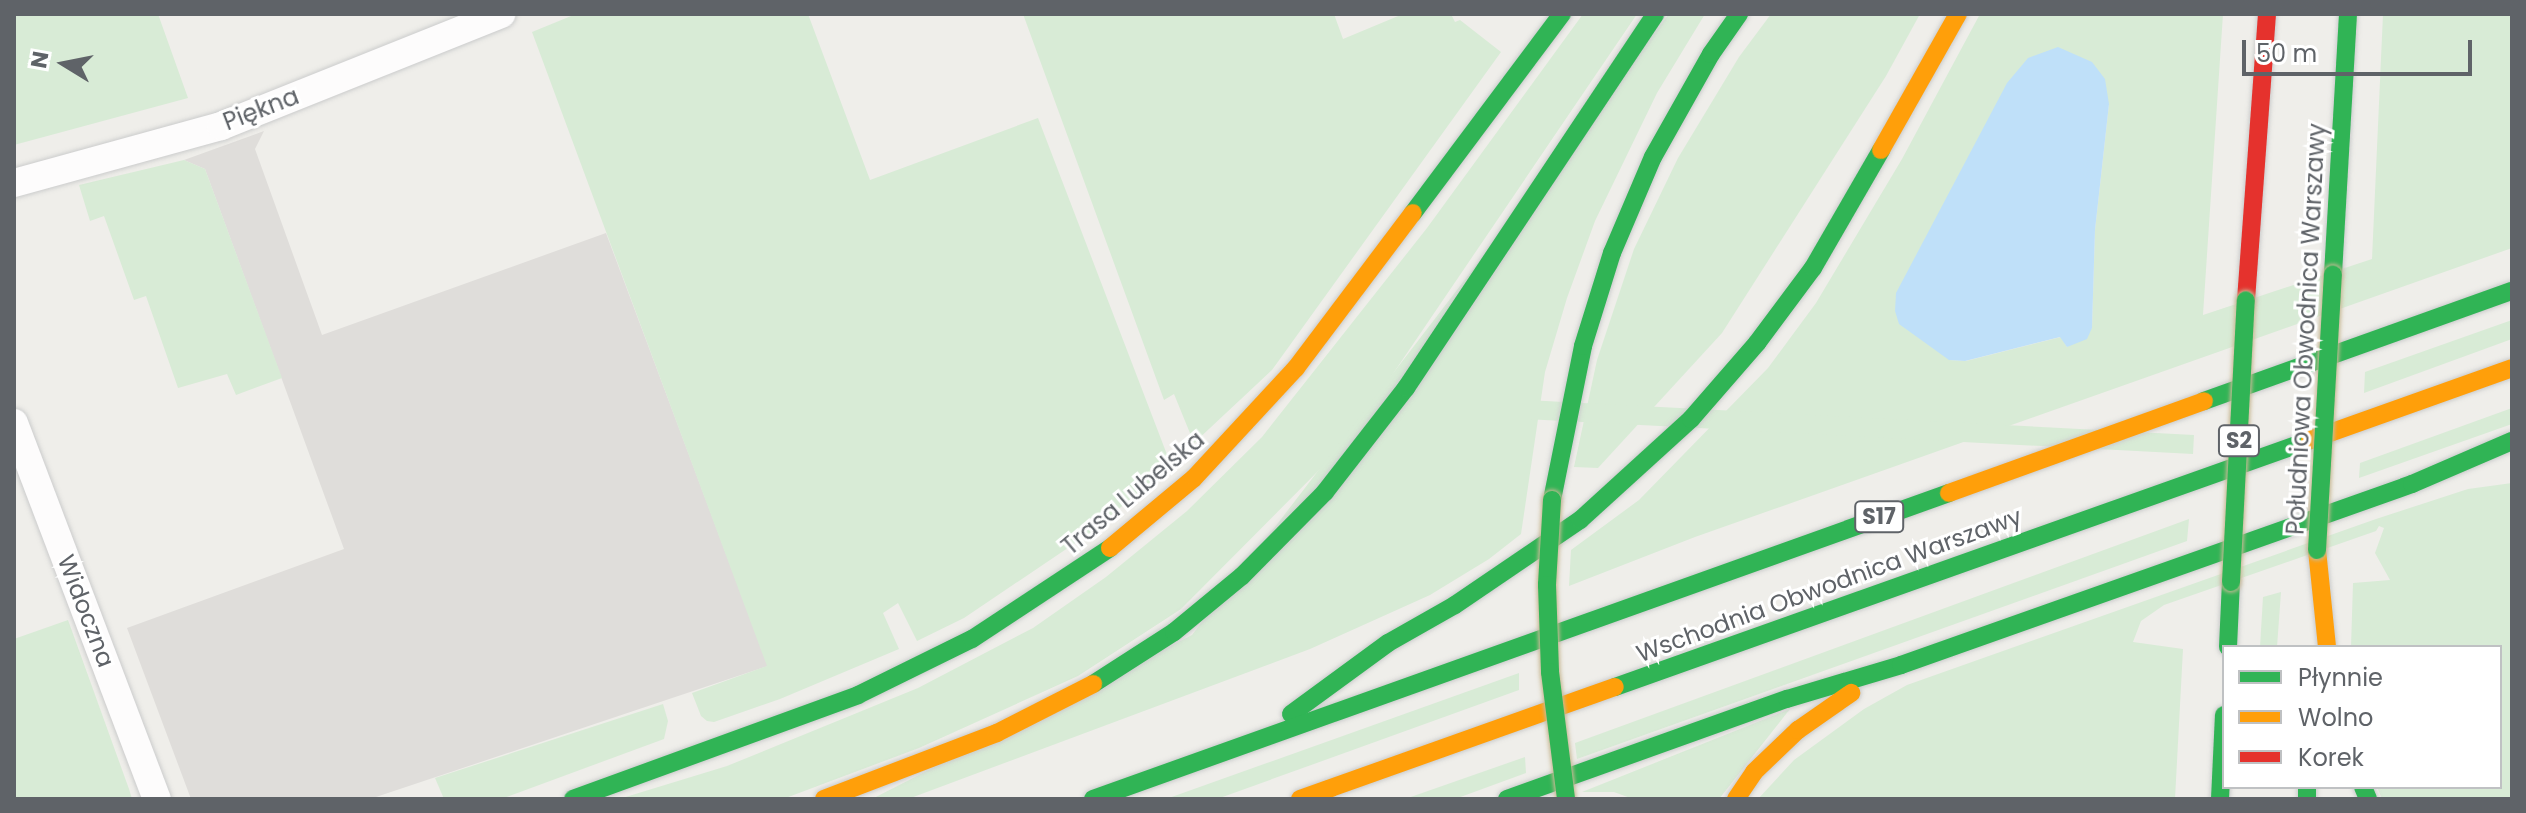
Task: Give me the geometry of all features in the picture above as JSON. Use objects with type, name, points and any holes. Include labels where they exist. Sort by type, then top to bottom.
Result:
[{"type":"main road","name":"Trasa Lubelska","points":[[573,799],[843,701],[920,666],[1012,616],[1127,534],[1194,478],[1296,368],[1562,14]]},
{"type":"main road","points":[[824,799],[997,733],[1084,690],[1174,632],[1242,576],[1325,492],[1406,388],[1655,14]]},
{"type":"main road","points":[[1566,799],[1550,672],[1547,585],[1552,500],[1583,346],[1612,253],[1653,157],[1711,54],[1739,14]]},
{"type":"main road","points":[[1248,746],[1388,643],[1455,605],[1580,520],[1691,419],[1757,343],[1813,268],[1958,14]]},
{"type":"main road","name":"S2","points":[[2228,645],[2246,300],[2267,14]]},
{"type":"main road","name":"Południowa Obwodnica Warszawy","points":[[2313,645],[2348,14]]},
{"type":"main road","name":"S17","points":[[1093,799],[2512,291]]},
{"type":"main road","name":"Wschodnia Obwodnica Warszawy","points":[[1300,799],[2512,368]]},
{"type":"main road","points":[[1507,799],[1787,699],[1901,665],[2412,484],[2512,441]]},
{"type":"main road","points":[[2412,484],[2512,463]]},
{"type":"main road","points":[[2317,550],[2327,645]]},
{"type":"main road","points":[[1736,799],[1754,772],[1798,730],[1840,700],[1901,665]]},
{"type":"main road","points":[[2220,799],[2222,757]]},
{"type":"street","name":"Piękna","points":[[14,183],[221,126],[501,14]]},
{"type":"street","name":"Widoczna","points":[[14,423],[157,799]]},
{"type":"shaded area","points":[[264,131],[255,149],[322,335],[606,233],[768,666],[370,799],[191,799],[127,628],[344,549],[205,169],[184,160]]},
{"type":"green space","points":[[14,14],[158,14],[188,98],[14,145]]},
{"type":"green space","points":[[576,14],[808,14],[870,180],[1038,118],[1171,465],[1090,533],[964,618],[917,641],[898,603],[883,613],[899,649],[780,699],[714,722],[707,721],[701,716],[692,693],[767,666],[532,32]]},
{"type":"green space","points":[[1023,14],[1334,14],[1343,39],[1403,14],[1451,14],[1455,22],[1460,20],[1501,52],[1272,370],[1194,443],[1174,394],[1164,400]]},
{"type":"green space","points":[[1583,14],[1637,14],[1346,443],[1181,609],[1078,676],[919,748],[783,799],[619,799],[727,766],[918,688],[1033,628],[1106,577],[1187,511],[1262,437],[1427,228]]},
{"type":"green space","points":[[1669,14],[1705,14],[1657,93],[1595,221],[1567,298],[1545,372],[1521,534],[1489,559],[1430,595],[1310,649],[908,799],[872,799],[1192,635]]},
{"type":"green space","points":[[1771,14],[1920,14],[1886,76],[1722,333],[1598,468],[1574,467],[1597,360],[1634,249],[1678,158],[1739,57]]},
{"type":"green space","points":[[1980,14],[2223,14],[2203,315],[2372,259],[2383,14],[2512,14],[2512,248],[1695,537],[1569,586],[1571,550],[1639,500],[1768,368],[1816,303],[1902,159]],"holes":[[[2109,104],[2095,230],[2092,328],[2067,347],[2061,337],[1966,361],[1949,360]]]},
{"type":"green space","points":[[184,160],[205,169],[282,378],[236,395],[227,374],[178,388],[146,296],[134,300],[104,216],[90,221],[79,185]]},
{"type":"green space","points":[[2512,320],[2512,339],[2364,393],[2365,372]]},
{"type":"green space","points":[[1531,400],[2194,435],[2193,454],[1530,419]]},
{"type":"green space","points":[[2512,408],[2512,424],[2359,478],[2360,463]]},
{"type":"green space","points":[[2512,483],[2512,799],[2382,799],[2378,789],[2502,789],[2502,645],[2351,645],[2353,583],[2390,580],[2375,553],[2384,528],[2379,526],[2376,531],[2164,605],[2141,621],[2133,642],[2183,649],[2175,799],[1758,799],[1794,760],[1864,709],[1907,685],[2468,489]]},
{"type":"green space","points":[[2189,519],[2187,541],[1577,759],[1575,743]]},
{"type":"green space","points":[[2281,592],[2277,645],[2260,645],[2263,597]]},
{"type":"green space","points":[[68,620],[132,799],[14,799],[14,639]]},
{"type":"green space","points":[[1519,673],[1519,690],[1217,799],[1166,799]]},
{"type":"green space","points":[[663,704],[668,721],[664,739],[501,799],[444,799],[435,778]]},
{"type":"green space","points":[[1790,709],[1719,799],[1633,799],[1614,792],[1582,792]]},
{"type":"green space","points":[[1525,757],[1526,773],[1455,799],[1405,799]]},
{"type":"water","points":[[2058,47],[2092,62],[2105,79],[2109,104],[2095,230],[2092,328],[2087,339],[2067,347],[2060,337],[1965,361],[1949,360],[1899,324],[1895,311],[1896,293],[2007,83],[2028,58]]},
{"type":"traffic: fast","points":[[1413,213],[1562,14]]},
{"type":"traffic: fast","points":[[1093,684],[1174,632],[1242,576],[1325,492],[1406,388],[1655,14]]},
{"type":"traffic: fast","points":[[1552,500],[1583,346],[1612,253],[1653,157],[1711,54],[1739,14]]},
{"type":"traffic: fast","points":[[2333,274],[2348,14]]},
{"type":"traffic: fast","points":[[1291,714],[1388,643],[1455,605],[1580,520],[1691,419],[1757,343],[1813,268],[1881,150]]},
{"type":"traffic: fast","points":[[2317,550],[2333,274]]},
{"type":"traffic: fast","points":[[2204,401],[2512,291]]},
{"type":"traffic: fast","points":[[2231,582],[2246,300]]},
{"type":"traffic: fast","points":[[1615,687],[2310,440]]},
{"type":"traffic: fast","points":[[1507,799],[1787,699],[1901,665],[2412,484],[2512,441]]},
{"type":"traffic: fast","points":[[1093,799],[1949,493]]},
{"type":"traffic: fast","points":[[1552,500],[1547,585],[1550,672],[1566,799]]},
{"type":"traffic: fast","points":[[573,799],[858,695],[972,639],[1110,548]]},
{"type":"traffic: fast","points":[[2228,645],[2231,582]]},
{"type":"traffic: fast","points":[[2220,799],[2222,757]]},
{"type":"traffic: fast","points":[[2307,789],[2307,799]]},
{"type":"traffic: fast","points":[[2364,789],[2368,799]]},
{"type":"traffic: slow","points":[[1881,150],[1958,14]]},
{"type":"traffic: slow","points":[[1110,548],[1194,478],[1296,368],[1413,213]]},
{"type":"traffic: slow","points":[[2310,440],[2512,368]]},
{"type":"traffic: slow","points":[[1949,493],[2204,401]]},
{"type":"traffic: slow","points":[[2317,550],[2327,645]]},
{"type":"traffic: slow","points":[[824,799],[997,733],[1093,684]]},
{"type":"traffic: slow","points":[[1300,799],[1615,687]]},
{"type":"traffic: slow","points":[[1736,799],[1754,772],[1798,730],[1851,693]]},
{"type":"traffic: jam","points":[[2246,300],[2267,14]]}]
